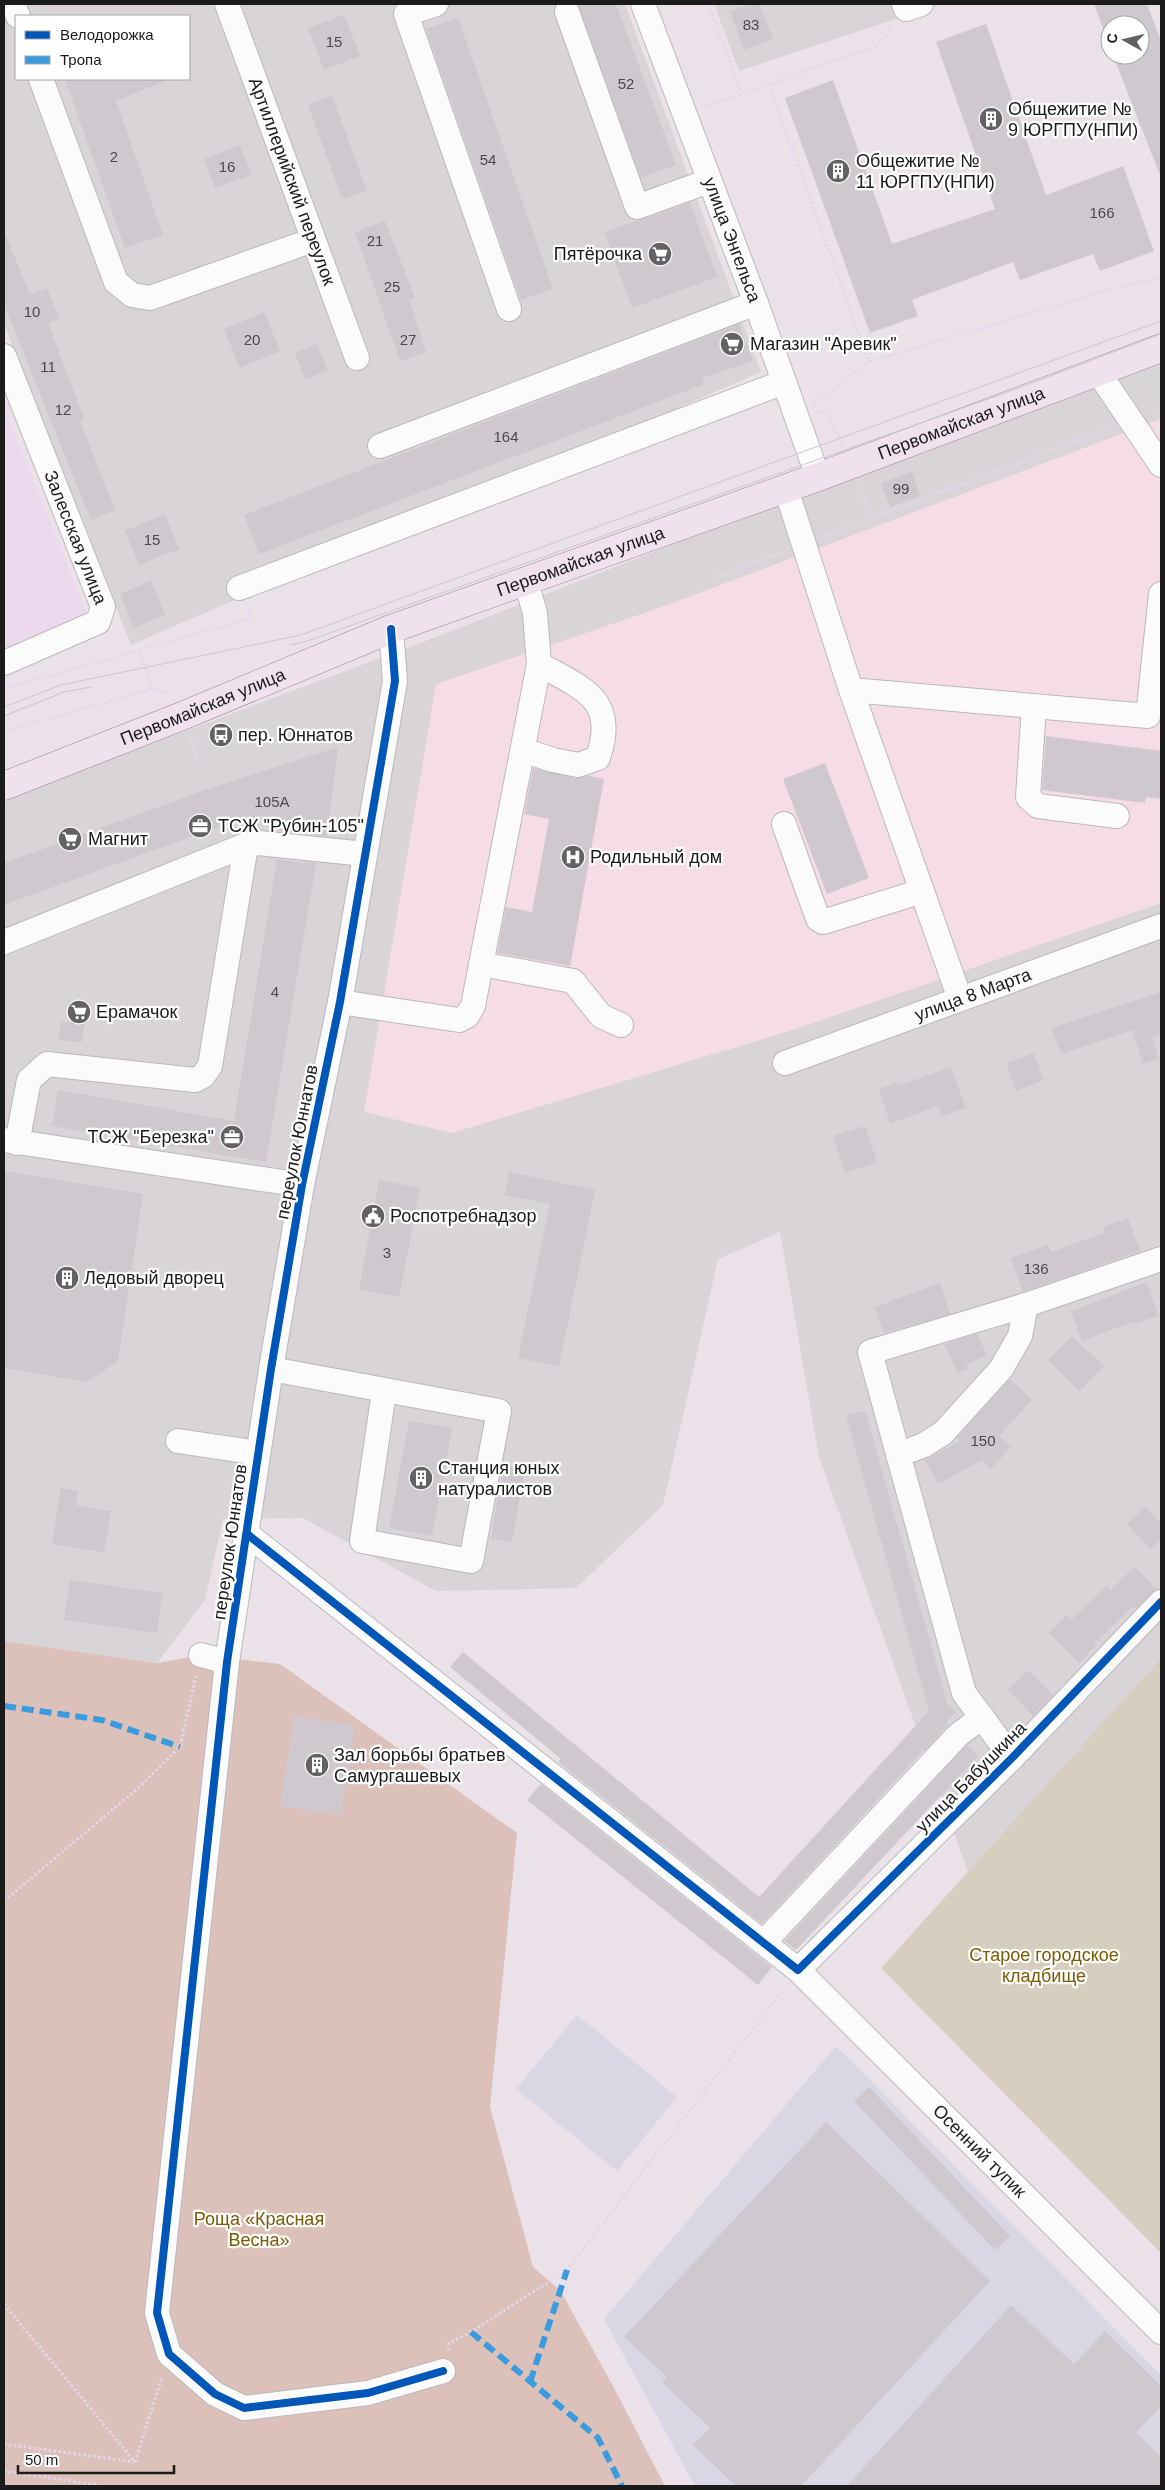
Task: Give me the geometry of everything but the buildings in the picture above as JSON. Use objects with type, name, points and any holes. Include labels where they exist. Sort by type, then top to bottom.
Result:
[{"type":"main road","name":"Первомайская улица","points":[[4,786],[182,716],[391,629],[786,489],[1161,348]]},
{"type":"street","name":"Артиллерийский переулок","points":[[227,4],[356,358]]},
{"type":"street","points":[[436,4],[404,9],[510,310]]},
{"type":"street","name":"улица Энгельса","points":[[643,4],[756,303],[818,477]]},
{"type":"street","points":[[567,12],[637,207],[709,181]]},
{"type":"street","points":[[41,80],[116,282],[132,294],[150,298],[313,240]]},
{"type":"street","points":[[380,446],[756,303]]},
{"type":"street","name":"Залесская улица","points":[[4,356],[103,607],[98,622],[4,663]]},
{"type":"street","points":[[1098,372],[1161,465]]},
{"type":"street","points":[[238,588],[784,382]]},
{"type":"street","points":[[786,489],[851,690],[960,1000]]},
{"type":"street","points":[[340,1002],[459,1020],[467,1016],[473,1006],[539,664],[535,613],[526,582]]},
{"type":"street","points":[[851,690],[1148,716],[1161,594]]},
{"type":"street","name":"переулок Юннатов","points":[[169,2354],[157,2313],[227,1662],[271,1370],[302,1185],[340,1002],[395,681],[391,629]]},
{"type":"street","points":[[523,750],[552,760],[578,765],[598,758],[604,738],[602,716],[590,693],[539,664]]},
{"type":"street","points":[[1034,706],[1028,797],[1038,806],[1117,816]]},
{"type":"street","points":[[784,824],[818,919],[823,922],[922,891]]},
{"type":"street","points":[[4,942],[246,845],[258,843],[365,854]]},
{"type":"street","points":[[246,845],[210,1066],[202,1076],[195,1080],[47,1064],[29,1080],[11,1142],[302,1185]]},
{"type":"street","name":"улица 8 Марта","points":[[785,1064],[1161,926]]},
{"type":"street","points":[[482,964],[573,981],[601,1016],[621,1025]]},
{"type":"street","points":[[1012,1758],[964,1693],[870,1352],[1026,1305],[1161,1259]]},
{"type":"street","points":[[898,1455],[924,1445],[943,1433],[1001,1369],[1020,1336],[1026,1305]]},
{"type":"street","points":[[271,1370],[384,1392],[499,1411],[471,1561],[362,1541],[384,1392]]},
{"type":"street","points":[[178,1442],[258,1453]]},
{"type":"street","name":"Осенний тупик","points":[[247,1534],[798,1970],[1161,2332]]},
{"type":"street","name":"улица Бабушкина","points":[[798,1970],[1012,1758],[1161,1602]]},
{"type":"street","points":[[201,1656],[227,1662]]},
{"type":"street","points":[[764,1942],[958,1735],[982,1717]]},
{"type":"street","points":[[169,2354],[215,2394],[244,2408],[368,2393],[443,2371]]},
{"type":"path","points":[[708,4],[742,93]]},
{"type":"path","points":[[683,114],[878,46],[910,5]]},
{"type":"path","points":[[769,84],[869,362]]},
{"type":"path","points":[[808,409],[869,362],[1094,294],[1161,276]]},
{"type":"path","points":[[716,577],[1161,409]]},
{"type":"path","points":[[4,689],[251,618],[238,588]]},
{"type":"path","points":[[139,649],[151,689]]},
{"type":"path","points":[[4,732],[15,727],[151,689],[171,693],[198,759]]},
{"type":"path","points":[[4,1901],[137,1790],[180,1747],[201,1656]]},
{"type":"path","points":[[450,2343],[471,2332],[567,2270],[798,1970]]},
{"type":"path","points":[[4,2304],[135,2462]]},
{"type":"path","points":[[135,2462],[169,2354]]},
{"type":"path","points":[[4,2444],[135,2462]]},
{"type":"path","points":[[4,2471],[103,2486]]},
{"type":"shaded area","points":[[4,4],[625,4],[761,372],[131,645],[4,324]]},
{"type":"shaded area","points":[[714,4],[941,4],[739,71]]},
{"type":"shaded area","points":[[1161,353],[1161,1658],[968,1872],[819,1457],[780,1232],[718,1259],[663,1505],[576,1588],[436,1591],[303,1518],[223,1519],[205,1600],[157,1663],[4,1641],[4,799],[439,636]]},
{"type":"shaded area","points":[[1161,365],[1161,389],[1134,398],[1121,379]]},
{"type":"shaded area","points":[[4,408],[89,618],[4,648]]},
{"type":"shaded area","points":[[1161,419],[1161,903],[793,1030],[452,1133],[364,1112],[436,684],[662,607]]},
{"type":"shaded area","points":[[577,2015],[677,2097],[617,2171],[516,2089]]},
{"type":"shaded area","points":[[836,2046],[1161,2375],[1161,2486],[695,2486],[604,2319]]},
{"type":"green space","name":"Роща «Красная Весна»","points":[[4,1641],[157,1663],[201,1655],[280,1664],[517,1833],[490,2107],[533,2267],[560,2290],[665,2486],[4,2486]]},
{"type":"green space","name":"Старое городское кладбище","points":[[1161,1658],[1161,2253],[881,1968]]},
{"type":"tram line","points":[[4,707],[61,685],[301,635],[1161,321]]},
{"type":"tram line","points":[[290,645],[304,642],[1011,391],[1161,334]]},
{"type":"tram line","points":[[4,716],[64,692],[91,687]]},
{"type":"marked path","points":[[4,1706],[102,1720],[180,1747]]},
{"type":"marked path","points":[[530,2382],[567,2270]]},
{"type":"marked path","points":[[471,2332],[598,2438],[622,2486]]},
{"type":"cycle path","points":[[391,629],[395,681],[340,1002],[302,1185],[271,1369],[227,1662],[157,2313],[169,2354],[215,2394],[244,2408],[368,2393],[443,2371]]},
{"type":"cycle path","points":[[247,1534],[798,1970],[1012,1758],[1161,1602]]},
{"type":"place","name":"Общежитие № 9 ЮРГПУ(НПИ)","points":[[991,119]]},
{"type":"place","name":"Общежитие № 11 ЮРГПУ(НПИ)","points":[[838,171]]},
{"type":"place","name":"Пятёрочка","points":[[660,254]]},
{"type":"place","name":"Магазин \"Аревик\"","points":[[732,344]]},
{"type":"place","name":"пер. Юннатов","points":[[221,735]]},
{"type":"place","name":"ТСЖ \"Рубин-105\"","points":[[200,826]]},
{"type":"place","name":"Магнит","points":[[70,839]]},
{"type":"place","name":"Родильный дом","points":[[573,857]]},
{"type":"place","name":"Ерамачок","points":[[79,1012]]},
{"type":"place","name":"ТСЖ \"Березка\"","points":[[232,1137]]},
{"type":"place","name":"Роспотребнадзор","points":[[373,1216]]},
{"type":"place","name":"Ледовый дворец","points":[[67,1278]]},
{"type":"place","name":"Станция юных натуралистов","points":[[421,1478]]},
{"type":"place","name":"Зал борьбы братьев Самургашевых","points":[[317,1765]]}]
